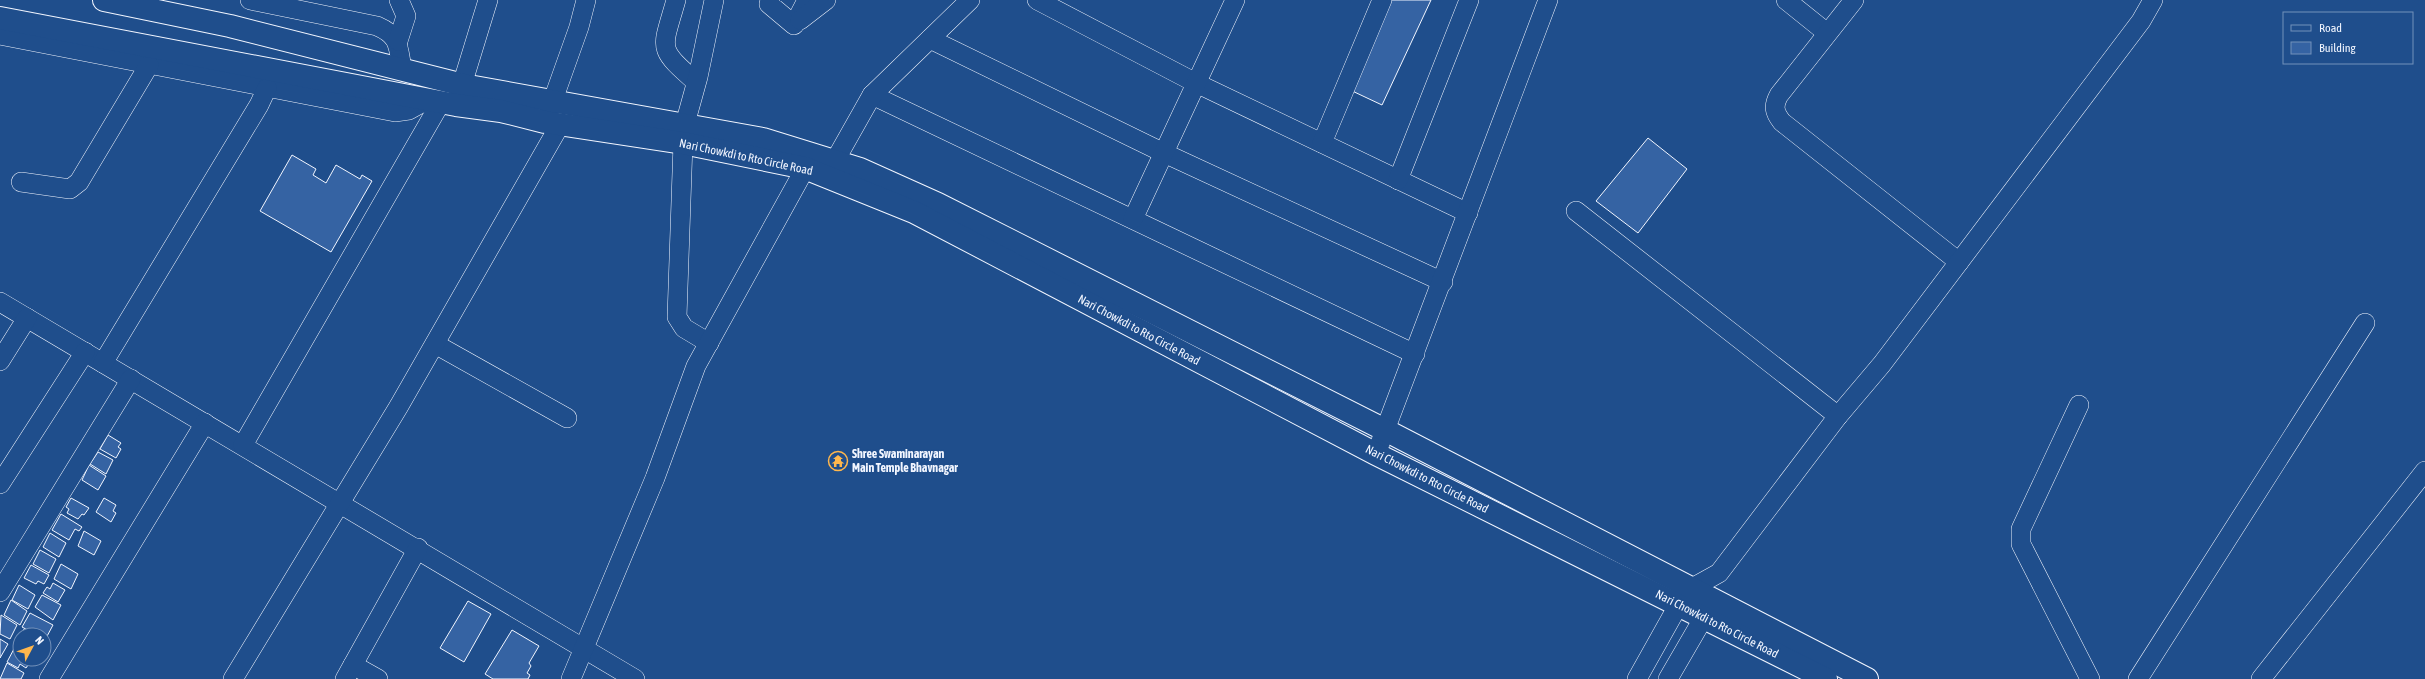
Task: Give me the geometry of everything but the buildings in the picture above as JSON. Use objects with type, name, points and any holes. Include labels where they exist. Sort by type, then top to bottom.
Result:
[{"type":"highway","points":[[104,0],[230,26],[402,69],[440,97]]},
{"type":"highway","points":[[0,18],[440,97],[552,100],[684,133]]},
{"type":"highway","name":"Nari Chowkdi to Rto Circle Road","points":[[440,97],[553,122],[684,133],[820,164],[1376,454],[1686,596],[1709,608],[1826,679]]},
{"type":"highway","points":[[820,164],[938,204],[1387,431],[1686,596]]},
{"type":"highway","points":[[1709,608],[1867,679]]},
{"type":"street","points":[[254,0],[377,26],[390,32],[398,41]]},
{"type":"street","points":[[398,0],[406,16],[398,41],[402,69]]},
{"type":"street","points":[[243,445],[440,97],[488,0]]},
{"type":"street","points":[[233,679],[340,503],[434,344],[553,122],[552,100],[579,27],[586,0]]},
{"type":"street","points":[[676,0],[665,47],[671,60],[696,82]]},
{"type":"street","points":[[709,343],[684,328],[677,317],[684,133],[714,0]]},
{"type":"street","points":[[770,0],[769,4],[794,25]]},
{"type":"street","points":[[794,25],[807,0]]},
{"type":"street","points":[[794,25],[826,0]]},
{"type":"street","points":[[571,679],[655,478],[696,366],[709,343],[820,164],[872,95],[970,0]]},
{"type":"street","points":[[1037,0],[1196,83],[1468,213]]},
{"type":"street","points":[[1133,219],[1235,0]]},
{"type":"street","points":[[1322,143],[1382,0]]},
{"type":"street","points":[[1398,180],[1469,0]]},
{"type":"street","points":[[1376,454],[1387,431],[1548,0]]},
{"type":"street","points":[[1786,0],[1828,33]]},
{"type":"street","points":[[1854,0],[1779,95],[1774,104],[1775,113],[1782,122],[1959,262]]},
{"type":"street","points":[[1637,679],[1686,596],[1719,573],[1838,416],[1882,364],[2141,21],[2153,0]]},
{"type":"street","points":[[0,35],[395,112],[409,110],[440,97]]},
{"type":"street","points":[[930,39],[1164,154],[1443,282]]},
{"type":"street","points":[[21,182],[70,189],[79,182],[149,65]]},
{"type":"street","points":[[103,363],[259,105],[267,88]]},
{"type":"street","points":[[872,95],[1415,354]]},
{"type":"street","points":[[1576,211],[1838,416]]},
{"type":"street","points":[[0,302],[418,548],[635,679]]},
{"type":"street","points":[[0,361],[27,318]]},
{"type":"street","points":[[2138,679],[2365,323]]},
{"type":"street","points":[[434,344],[567,418]]},
{"type":"street","points":[[0,484],[85,352]]},
{"type":"street","points":[[0,592],[130,379]]},
{"type":"street","points":[[2080,405],[2021,529],[2021,544],[2090,679]]},
{"type":"street","points":[[49,679],[205,423]]},
{"type":"street","points":[[2261,679],[2425,472]]},
{"type":"street","points":[[378,679],[349,672],[418,548]]},
{"type":"street","points":[[1668,679],[1709,608],[1719,573]]},
{"type":"place","name":"Shree Swaminarayan Main Temple Bhavnagar","points":[[838,461]]}]
